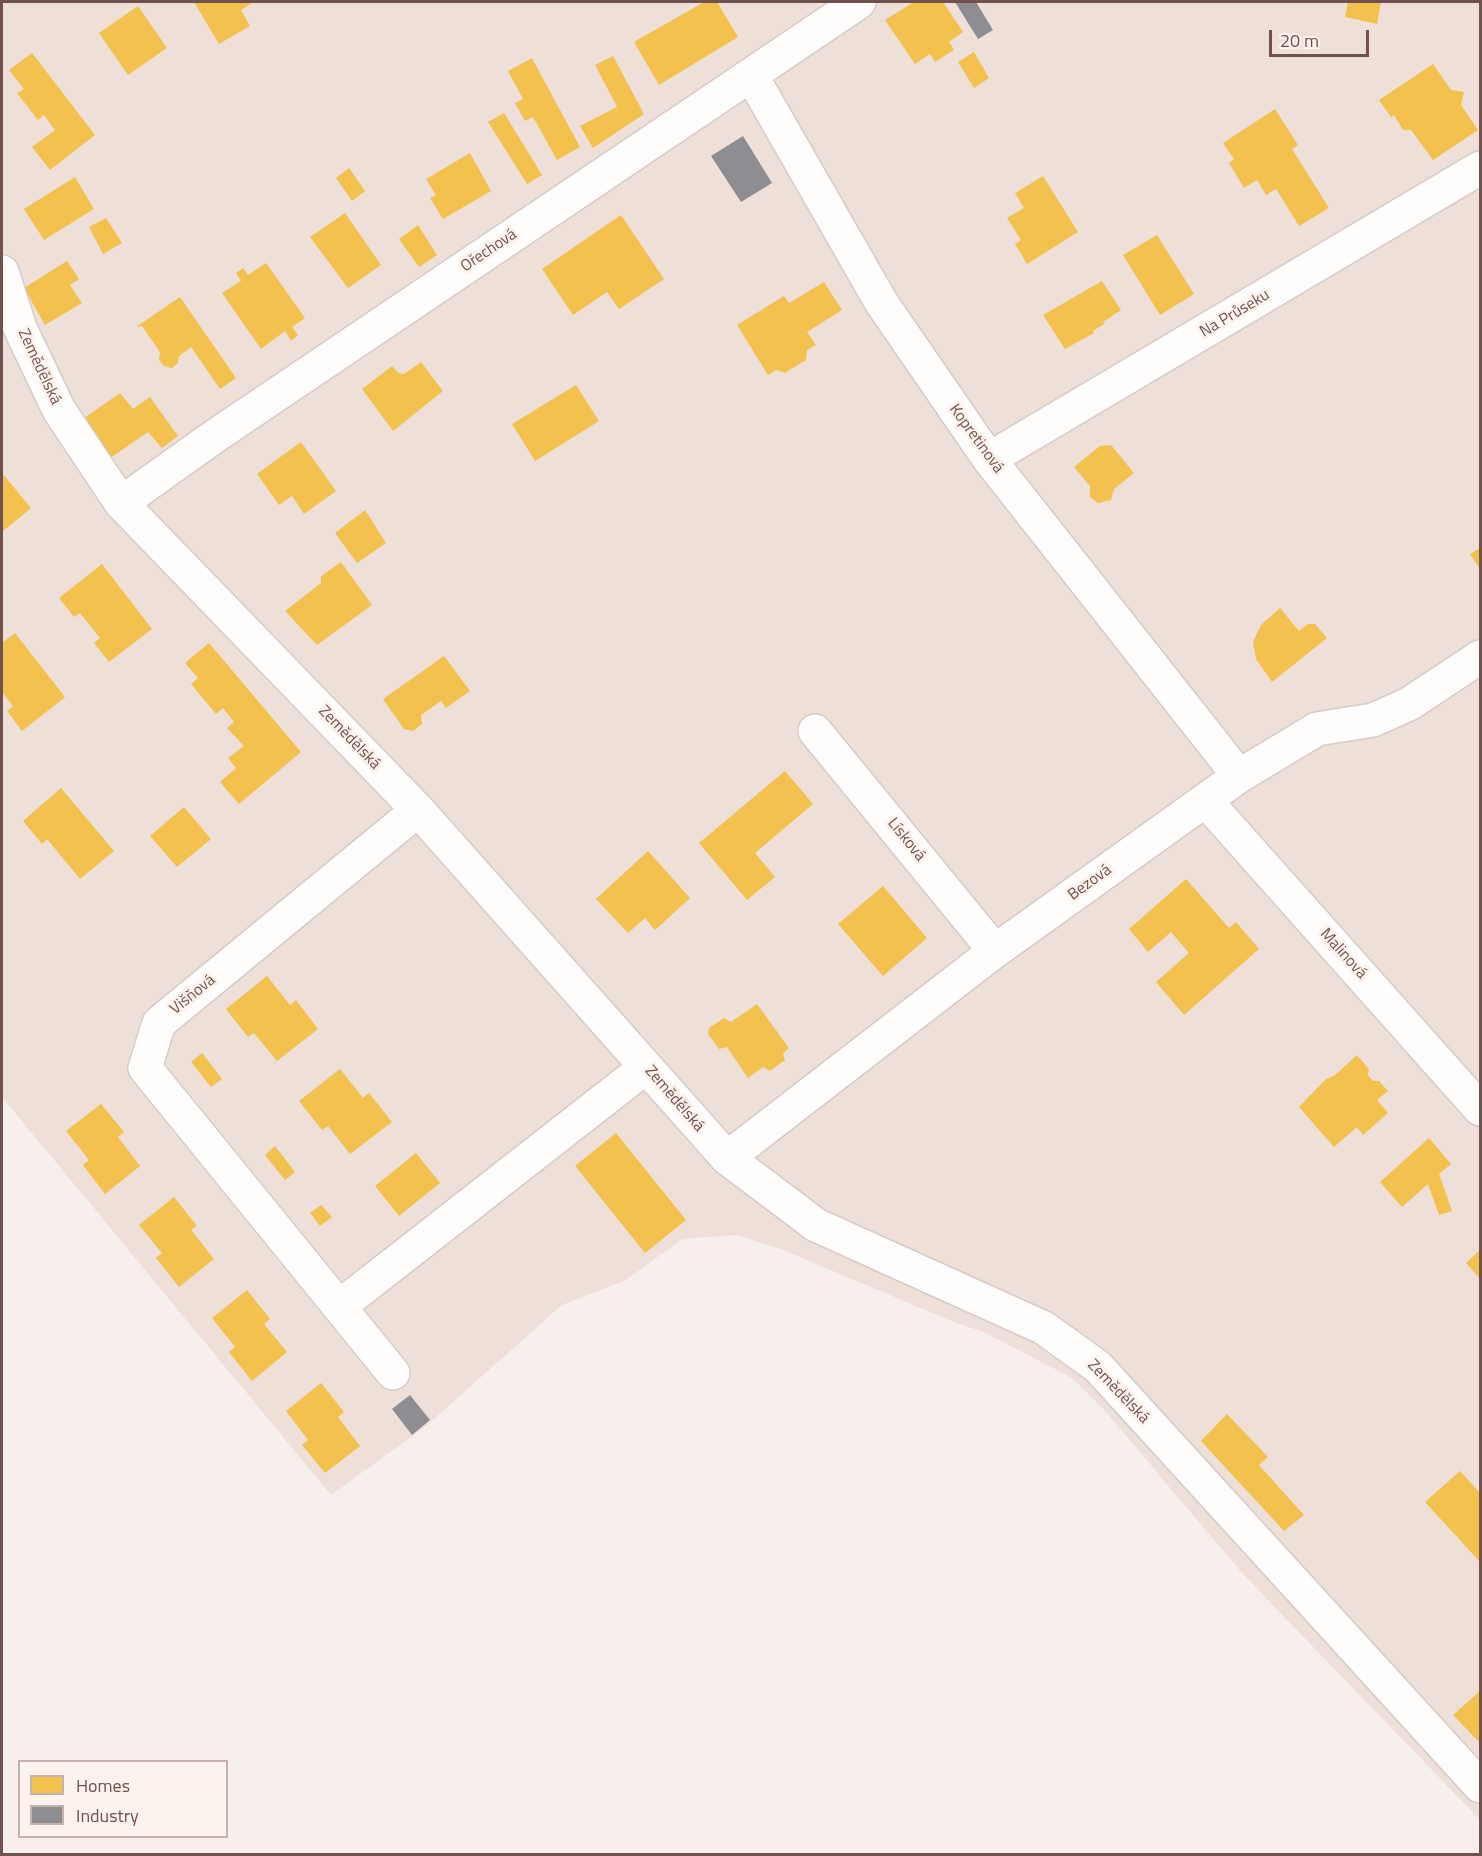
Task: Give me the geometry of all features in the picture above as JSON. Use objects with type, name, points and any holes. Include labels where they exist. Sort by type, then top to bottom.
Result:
[{"type":"street","name":"Ořechová","points":[[121,503],[215,436],[859,2]]},
{"type":"street","name":"Kopretinová","points":[[751,75],[881,302],[989,459],[1239,776]]},
{"type":"street","name":"Na Průseku","points":[[989,459],[1480,168]]},
{"type":"street","name":"Zemědělská","points":[[2,272],[20,328],[59,410],[121,503],[418,810],[727,1158],[816,1225],[1044,1328],[1098,1367],[1480,1786]]},
{"type":"street","name":"Bezová","points":[[727,1158],[995,951],[1239,776],[1317,729],[1373,720],[1408,704],[1480,657]]},
{"type":"street","name":"Lísková","points":[[815,731],[995,951]]},
{"type":"street","name":"Malinová","points":[[1205,800],[1480,1109]]},
{"type":"street","name":"Višňová","points":[[393,1373],[145,1068],[159,1023],[418,810]]},
{"type":"street","points":[[340,1306],[646,1067]]},
{"type":"shaded area","points":[[2,2],[1480,2],[1480,1820],[1242,1573],[1105,1411],[1072,1378],[984,1332],[956,1323],[781,1249],[736,1235],[682,1239],[626,1280],[562,1305],[426,1426],[331,1495],[2,1097]]},
{"type":"building: Homes","points":[[194,2],[254,2],[241,10],[250,26],[219,44]]},
{"type":"building: Homes","points":[[704,2],[717,2],[738,37],[659,85],[634,42]]},
{"type":"building: Homes","points":[[914,2],[943,2],[963,32],[949,42],[954,50],[935,62],[930,54],[915,64],[885,20]]},
{"type":"building: Homes","points":[[1348,2],[1381,2],[1377,24],[1345,17]]},
{"type":"building: Homes","points":[[138,6],[167,48],[128,75],[99,33]]},
{"type":"building: Homes","points":[[974,52],[989,78],[974,88],[958,62]]},
{"type":"building: Homes","points":[[32,53],[95,135],[50,170],[32,147],[55,130],[44,115],[38,120],[17,93],[24,89],[9,70]]},
{"type":"building: Homes","points":[[613,56],[644,114],[593,148],[580,126],[617,107],[595,65]]},
{"type":"building: Homes","points":[[532,58],[580,147],[557,160],[533,117],[525,121],[515,103],[523,99],[508,71]]},
{"type":"building: Homes","points":[[1433,64],[1451,90],[1464,92],[1461,105],[1478,130],[1433,160],[1411,130],[1403,130],[1394,115],[1391,117],[1379,100]]},
{"type":"building: Homes","points":[[1275,109],[1298,145],[1292,149],[1329,208],[1299,226],[1276,189],[1266,195],[1257,180],[1244,188],[1229,163],[1234,159],[1223,143]]},
{"type":"building: Homes","points":[[504,113],[542,175],[527,184],[488,122]]},
{"type":"building: Homes","points":[[470,153],[491,191],[443,219],[430,198],[436,195],[426,179]]},
{"type":"building: Homes","points":[[349,168],[365,191],[352,201],[336,178]]},
{"type":"building: Homes","points":[[1043,176],[1078,232],[1027,264],[1015,244],[1021,240],[1007,218],[1024,208],[1015,193]]},
{"type":"building: Homes","points":[[75,177],[94,209],[44,240],[24,209]]},
{"type":"building: Homes","points":[[345,213],[381,265],[348,288],[310,237]]},
{"type":"building: Homes","points":[[621,215],[664,279],[619,309],[607,292],[573,315],[542,269]]},
{"type":"building: Homes","points":[[106,218],[122,243],[103,254],[89,227]]},
{"type":"building: Homes","points":[[418,225],[437,255],[419,267],[399,239]]},
{"type":"building: Homes","points":[[1157,235],[1194,294],[1160,315],[1123,255]]},
{"type":"building: Homes","points":[[67,261],[79,279],[70,285],[82,303],[45,325],[24,288]]},
{"type":"building: Homes","points":[[266,263],[305,318],[292,327],[298,335],[291,341],[285,331],[261,349],[222,293],[241,281],[236,273],[243,268],[248,275]]},
{"type":"building: Homes","points":[[1102,281],[1121,310],[1103,322],[1104,324],[1093,331],[1094,333],[1065,349],[1043,315]]},
{"type":"building: Homes","points":[[824,282],[842,310],[807,332],[816,345],[807,350],[806,360],[785,373],[776,370],[768,375],[737,325],[784,296],[789,303]]},
{"type":"building: Homes","points":[[180,297],[236,378],[220,389],[191,347],[179,356],[178,363],[172,368],[164,366],[159,360],[160,352],[142,326],[136,327]]},
{"type":"building: Homes","points":[[421,362],[443,391],[393,431],[362,389],[392,366],[398,373],[404,374]]},
{"type":"building: Homes","points":[[576,385],[599,421],[535,461],[512,424]]},
{"type":"building: Homes","points":[[120,393],[133,409],[150,397],[178,436],[162,448],[148,432],[100,465],[73,426]]},
{"type":"building: Homes","points":[[301,442],[336,491],[304,514],[292,496],[279,505],[257,474]]},
{"type":"building: Homes","points":[[1111,445],[1134,473],[1114,489],[1111,500],[1098,503],[1090,497],[1090,486],[1074,467],[1100,446]]},
{"type":"building: Homes","points":[[2,473],[31,508],[2,532]]},
{"type":"building: Homes","points":[[365,510],[386,543],[357,563],[335,533]]},
{"type":"building: Homes","points":[[1480,548],[1480,569],[1470,554]]},
{"type":"building: Homes","points":[[341,562],[372,605],[317,645],[285,611],[321,583],[321,576]]},
{"type":"building: Homes","points":[[102,564],[152,629],[109,662],[94,643],[100,638],[80,613],[74,617],[59,598]]},
{"type":"building: Homes","points":[[1280,608],[1299,631],[1308,624],[1315,624],[1327,638],[1272,682],[1256,659],[1253,642],[1261,625]]},
{"type":"building: Homes","points":[[15,633],[65,697],[22,731],[7,711],[13,706],[2,692],[2,643]]},
{"type":"building: Homes","points":[[209,643],[301,752],[239,804],[220,782],[236,768],[228,758],[244,746],[227,728],[234,722],[223,708],[216,714],[191,684],[198,678],[185,663]]},
{"type":"building: Homes","points":[[444,656],[470,691],[446,708],[441,701],[421,715],[422,724],[413,731],[404,729],[383,699]]},
{"type":"building: Homes","points":[[785,771],[813,804],[755,853],[775,877],[747,900],[699,843]]},
{"type":"building: Homes","points":[[61,788],[114,851],[80,879],[47,839],[42,844],[23,821]]},
{"type":"building: Homes","points":[[184,807],[211,839],[177,867],[150,836]]},
{"type":"building: Homes","points":[[648,851],[690,898],[655,930],[645,918],[628,933],[596,899]]},
{"type":"building: Homes","points":[[1186,879],[1229,928],[1236,922],[1259,949],[1184,1015],[1156,982],[1189,953],[1171,932],[1148,952],[1129,929]]},
{"type":"building: Homes","points":[[883,886],[927,938],[883,976],[838,924]]},
{"type":"building: Homes","points":[[267,976],[290,1005],[296,1000],[318,1029],[277,1061],[254,1033],[248,1037],[226,1009]]},
{"type":"building: Homes","points":[[757,1004],[789,1048],[783,1053],[785,1060],[770,1071],[763,1067],[748,1078],[727,1047],[719,1049],[708,1034],[709,1028],[724,1018],[731,1022]]},
{"type":"building: Homes","points":[[202,1053],[222,1079],[211,1087],[191,1062]]},
{"type":"building: Homes","points":[[1357,1055],[1369,1069],[1368,1075],[1373,1081],[1379,1081],[1388,1091],[1377,1100],[1388,1113],[1363,1135],[1357,1127],[1334,1147],[1299,1107],[1326,1079],[1334,1076]]},
{"type":"building: Homes","points":[[340,1069],[363,1098],[369,1093],[392,1122],[350,1154],[328,1126],[322,1130],[299,1101]]},
{"type":"building: Homes","points":[[101,1104],[124,1132],[118,1137],[140,1166],[105,1194],[83,1165],[89,1160],[66,1131]]},
{"type":"building: Homes","points":[[616,1133],[686,1220],[645,1253],[575,1166]]},
{"type":"building: Homes","points":[[1429,1138],[1451,1164],[1439,1174],[1452,1211],[1439,1215],[1428,1184],[1402,1207],[1380,1182]]},
{"type":"building: Homes","points":[[275,1146],[295,1172],[285,1180],[265,1155]]},
{"type":"building: Homes","points":[[416,1153],[440,1183],[399,1216],[375,1186]]},
{"type":"building: Homes","points":[[174,1197],[197,1226],[191,1230],[214,1259],[179,1287],[156,1258],[162,1253],[139,1225]]},
{"type":"building: Homes","points":[[321,1205],[332,1217],[320,1226],[310,1213]]},
{"type":"building: Homes","points":[[1480,1250],[1480,1279],[1466,1263]]},
{"type":"building: Homes","points":[[247,1290],[270,1319],[264,1324],[287,1352],[252,1381],[229,1352],[235,1347],[212,1318]]},
{"type":"building: Homes","points":[[321,1383],[344,1412],[338,1417],[360,1446],[325,1473],[302,1445],[308,1440],[286,1411]]},
{"type":"building: Homes","points":[[1227,1414],[1268,1457],[1259,1465],[1304,1515],[1284,1531],[1201,1441]]},
{"type":"building: Homes","points":[[1460,1471],[1480,1493],[1480,1562],[1425,1502]]},
{"type":"building: Homes","points":[[1480,1691],[1480,1743],[1453,1715]]},
{"type":"building: Industry","points":[[955,2],[976,2],[993,30],[978,39]]},
{"type":"building: Industry","points":[[743,136],[772,183],[741,202],[711,156]]},
{"type":"building: Industry","points":[[410,1395],[430,1420],[412,1435],[392,1409]]}]
